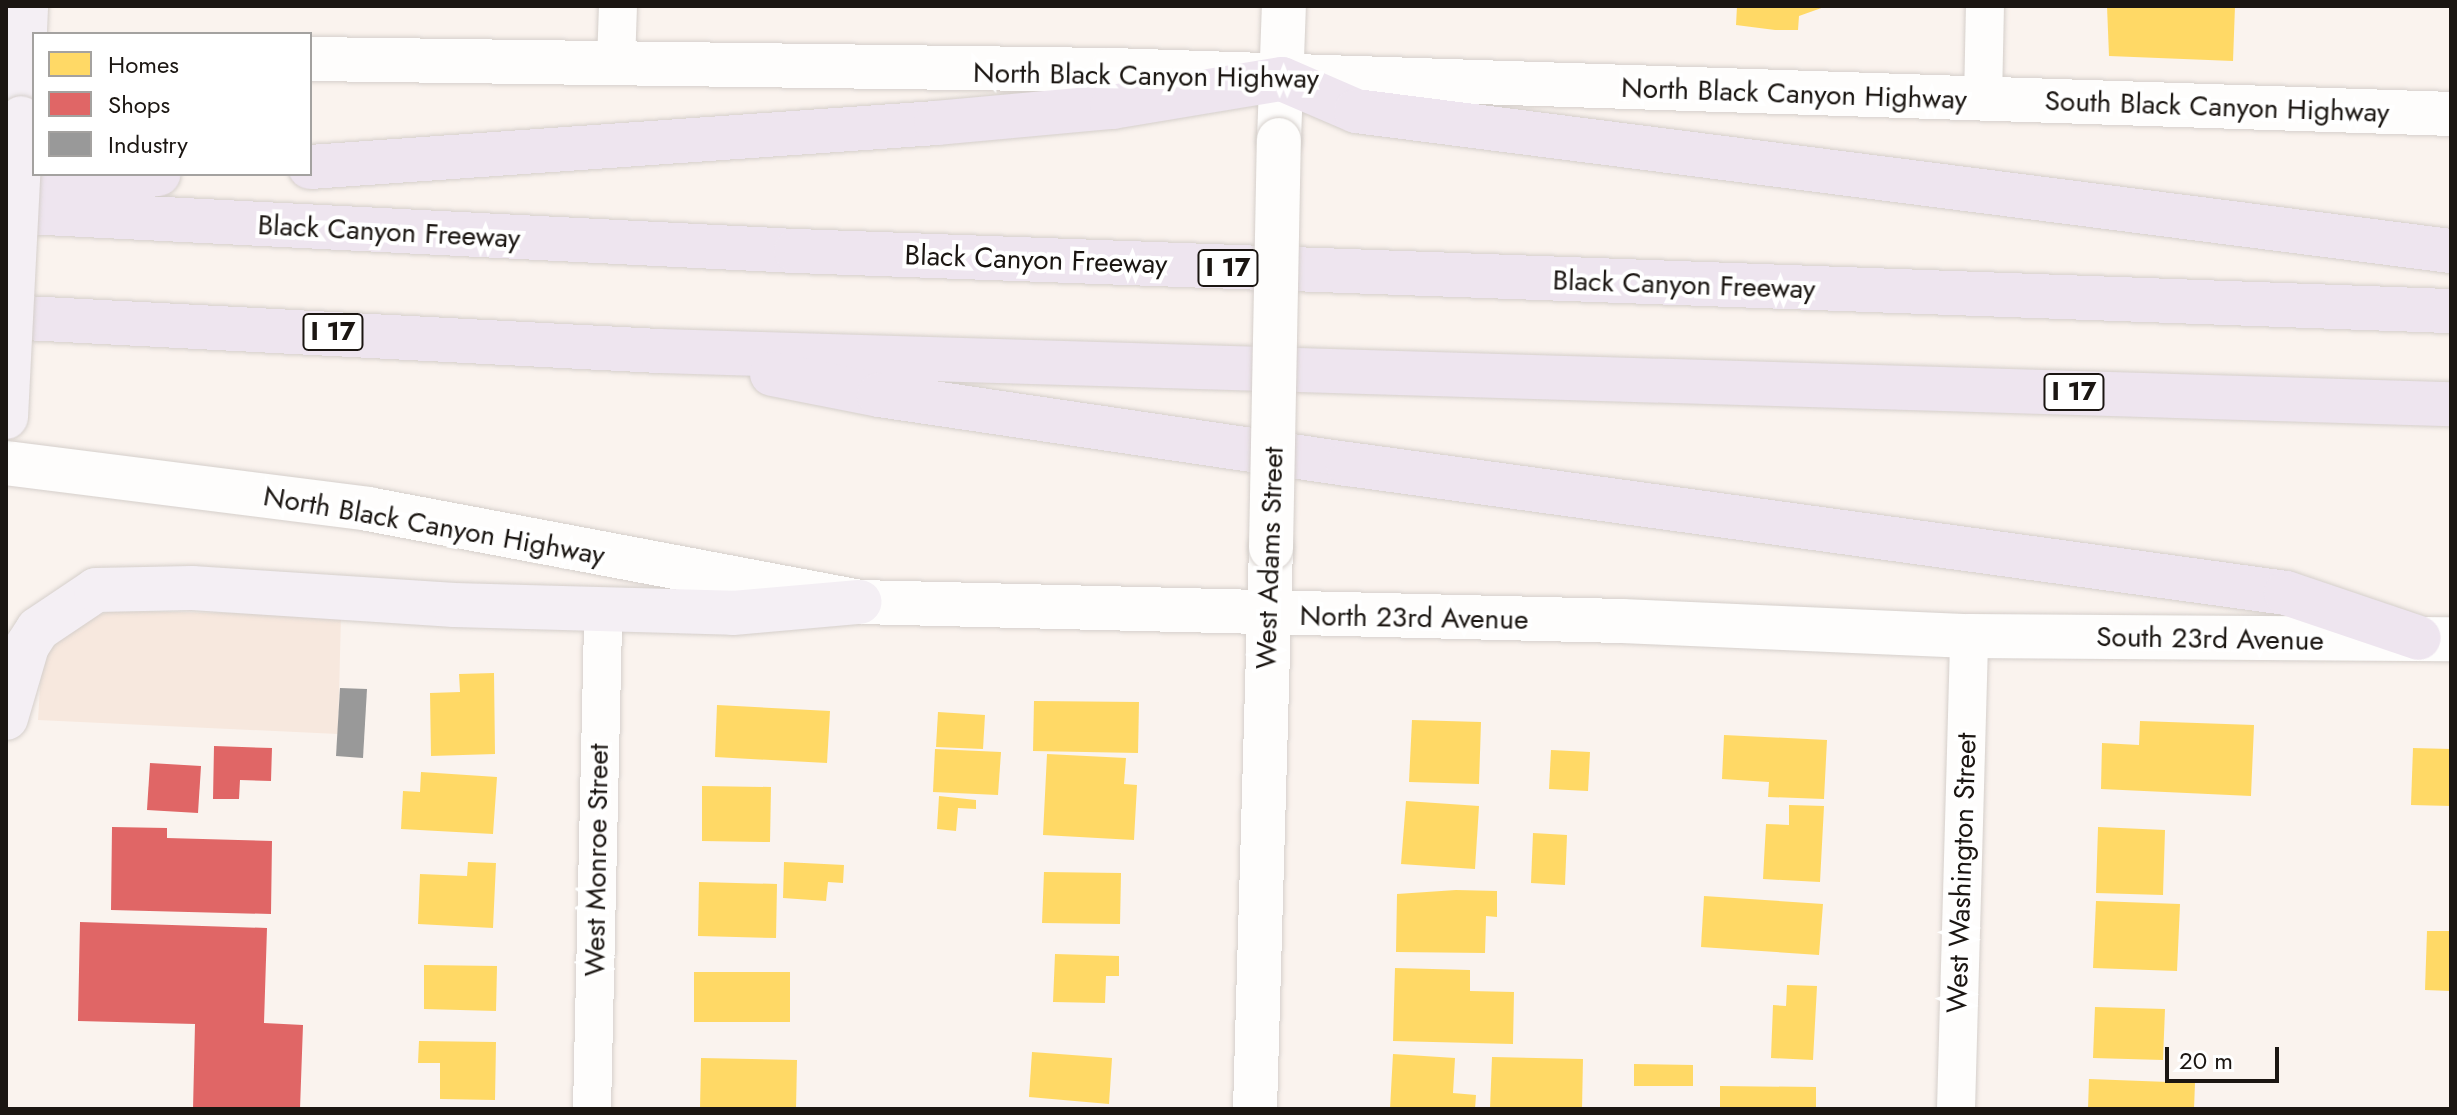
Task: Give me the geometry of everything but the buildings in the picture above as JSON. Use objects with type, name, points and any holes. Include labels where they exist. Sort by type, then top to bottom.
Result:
[{"type":"highway","points":[[312,167],[965,121],[1112,107],[1282,79],[1356,111],[2451,251]]},
{"type":"highway","points":[[6,187],[135,176]]},
{"type":"highway","name":"Black Canyon Freeway","points":[[6,211],[828,252],[2451,311]]},
{"type":"highway","name":"I 17","points":[[6,317],[660,351],[2451,404]]},
{"type":"highway","points":[[660,351],[879,395],[2286,593],[2435,639]]},
{"type":"main road","name":"West Adams Street","points":[[1255,1109],[1284,6]]},
{"type":"main road","points":[[6,429],[22,38]]},
{"type":"main road","name":"North Black Canyon Highway","points":[[312,59],[1112,70],[1282,79],[1983,100]]},
{"type":"main road","name":"South Black Canyon Highway","points":[[1983,100],[2451,114]]},
{"type":"main road","name":"North Black Canyon Highway","points":[[6,463],[368,509],[860,602]]},
{"type":"main road","points":[[6,718],[27,646],[38,629],[96,590],[192,588],[603,610],[733,613],[860,602]]},
{"type":"main road","name":"North 23rd Avenue","points":[[860,602],[1269,615],[1622,621],[1969,636]]},
{"type":"main road","name":"South 23rd Avenue","points":[[1969,636],[2435,639]]},
{"type":"street","points":[[616,63],[618,6]]},
{"type":"street","points":[[1983,100],[1985,6]]},
{"type":"street","name":"West Monroe Street","points":[[592,1109],[603,610]]},
{"type":"street","name":"West Washington Street","points":[[1956,1109],[1969,636]]},
{"type":"shaded area","points":[[110,611],[341,615],[338,734],[38,720],[41,671],[51,646],[79,623]]}]
